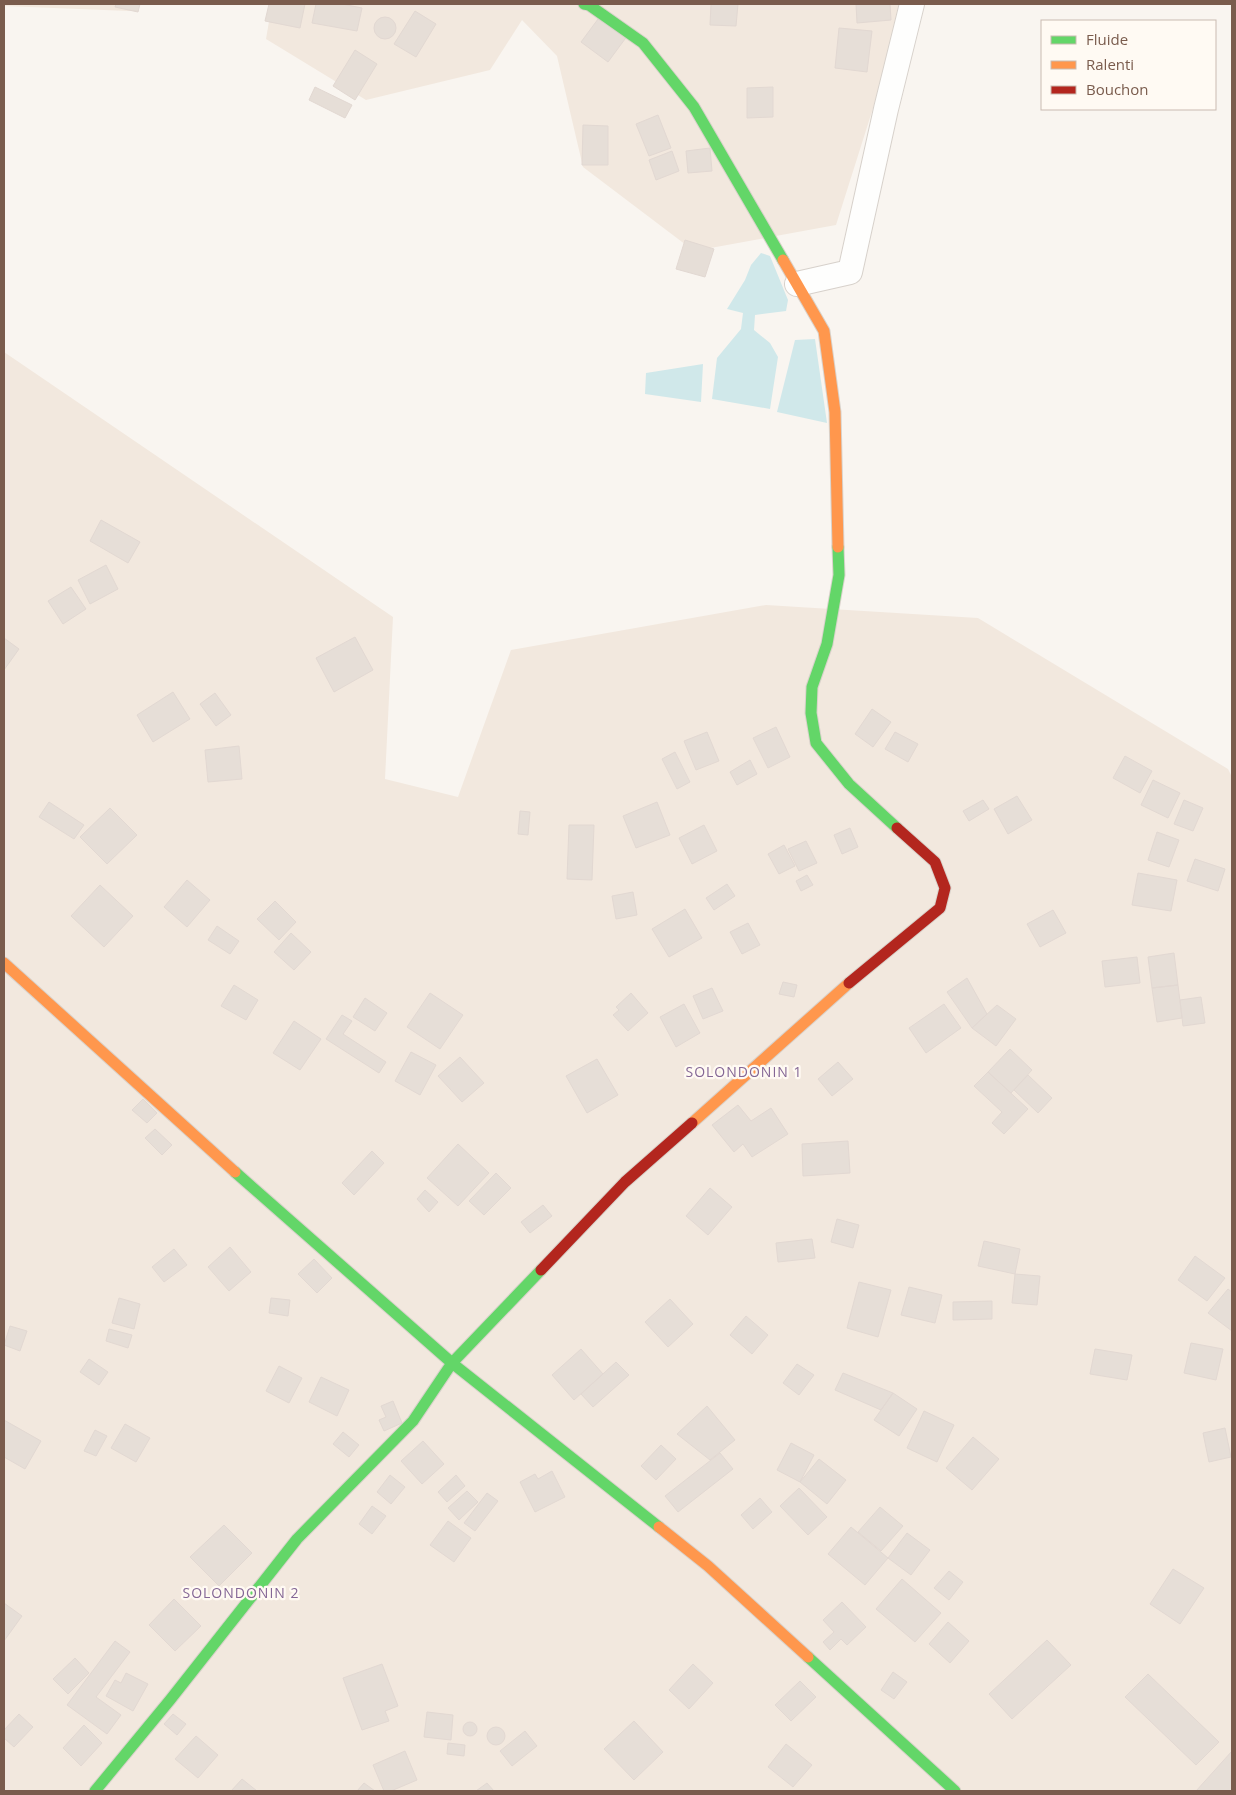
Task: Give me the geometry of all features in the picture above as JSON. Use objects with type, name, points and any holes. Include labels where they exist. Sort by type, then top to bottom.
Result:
[{"type":"street","points":[[95,1791],[180,1688],[297,1539],[414,1421],[452,1363],[625,1182],[856,978],[940,908],[945,888],[935,862],[849,784],[816,743],[811,713],[812,687],[827,644],[839,575],[835,412],[824,331],[694,107],[643,43],[589,5],[584,4]]},
{"type":"street","points":[[797,284],[850,272],[886,109],[912,4]]},
{"type":"street","points":[[4,963],[169,1113],[452,1363],[708,1566],[956,1791]]},
{"type":"shaded area","points":[[4,4],[139,4],[129,11],[4,6]]},
{"type":"shaded area","points":[[272,4],[906,4],[836,225],[694,251],[583,167],[557,56],[522,20],[490,70],[366,100],[266,39]]},
{"type":"shaded area","points":[[4,352],[393,617],[385,779],[458,797],[511,650],[766,605],[978,618],[1228,769],[1232,777],[1232,1791],[4,1791]]},
{"type":"water","points":[[761,253],[770,256],[788,300],[786,311],[755,315],[754,330],[770,343],[778,357],[770,409],[712,399],[717,358],[741,329],[743,313],[727,309],[745,280],[751,265]]},
{"type":"water","points":[[815,339],[827,423],[777,412],[795,340]]},
{"type":"water","points":[[703,364],[701,402],[645,394],[646,373]]},
{"type":"building","points":[[116,4],[140,4],[138,12],[115,7]]},
{"type":"building","points":[[269,4],[305,4],[300,28],[265,21]]},
{"type":"building","points":[[316,4],[342,4],[362,8],[357,31],[312,23]]},
{"type":"building","points":[[711,4],[738,4],[736,26],[710,25]]},
{"type":"building","points":[[856,4],[890,4],[891,20],[857,23]]},
{"type":"building","points":[[415,11],[436,24],[416,57],[394,44]]},
{"type":"building","points":[[601,15],[628,35],[608,62],[581,42]]},
{"type":"building","points":[[385,17],[395,24],[396,28],[389,38],[385,39],[375,32],[374,28],[381,18]]},
{"type":"building","points":[[839,28],[872,31],[867,72],[835,68]]},
{"type":"building","points":[[355,50],[377,64],[355,100],[333,86]]},
{"type":"building","points":[[315,87],[352,105],[345,118],[309,100]]},
{"type":"building","points":[[773,87],[773,117],[747,118],[747,88]]},
{"type":"building","points":[[658,115],[671,148],[649,156],[636,124]]},
{"type":"building","points":[[583,125],[608,126],[608,165],[582,165]]},
{"type":"building","points":[[710,148],[712,171],[688,173],[686,151]]},
{"type":"building","points":[[672,151],[679,171],[656,180],[649,160]]},
{"type":"building","points":[[685,240],[714,249],[705,277],[676,269]]},
{"type":"building","points":[[101,520],[140,542],[128,563],[90,541]]},
{"type":"building","points":[[106,565],[118,589],[90,604],[78,580]]},
{"type":"building","points":[[71,587],[86,609],[63,624],[48,601]]},
{"type":"building","points":[[355,637],[373,670],[334,692],[316,658]]},
{"type":"building","points":[[4,638],[19,649],[4,670]]},
{"type":"building","points":[[173,692],[190,719],[153,742],[137,715]]},
{"type":"building","points":[[215,693],[231,715],[216,726],[200,704]]},
{"type":"building","points":[[872,709],[891,722],[873,747],[855,734]]},
{"type":"building","points":[[776,727],[790,757],[768,768],[753,738]]},
{"type":"building","points":[[707,732],[719,761],[696,770],[684,741]]},
{"type":"building","points":[[895,732],[918,744],[908,762],[885,749]]},
{"type":"building","points":[[239,746],[242,779],[208,782],[205,750]]},
{"type":"building","points":[[675,752],[690,782],[677,789],[662,759]]},
{"type":"building","points":[[1125,756],[1152,771],[1140,793],[1113,778]]},
{"type":"building","points":[[750,760],[757,774],[737,785],[730,772]]},
{"type":"building","points":[[1153,780],[1180,793],[1168,818],[1141,805]]},
{"type":"building","points":[[1017,796],[1032,820],[1008,834],[994,809]]},
{"type":"building","points":[[983,800],[989,809],[969,821],[963,811]]},
{"type":"building","points":[[1184,800],[1203,808],[1193,831],[1174,824]]},
{"type":"building","points":[[49,802],[84,825],[74,839],[39,817]]},
{"type":"building","points":[[657,802],[670,835],[636,848],[623,816]]},
{"type":"building","points":[[110,808],[137,835],[107,864],[80,837]]},
{"type":"building","points":[[520,811],[530,812],[528,835],[518,834]]},
{"type":"building","points":[[569,825],[594,825],[592,880],[567,879]]},
{"type":"building","points":[[704,825],[717,851],[692,864],[679,838]]},
{"type":"building","points":[[850,828],[858,847],[842,854],[834,835]]},
{"type":"building","points":[[1157,832],[1179,840],[1169,867],[1148,860]]},
{"type":"building","points":[[806,841],[817,863],[799,871],[788,849]]},
{"type":"building","points":[[784,845],[795,866],[779,874],[768,854]]},
{"type":"building","points":[[1195,859],[1225,869],[1218,891],[1187,881]]},
{"type":"building","points":[[1138,873],[1177,880],[1171,911],[1132,905]]},
{"type":"building","points":[[807,875],[813,885],[801,891],[796,881]]},
{"type":"building","points":[[187,880],[210,900],[187,927],[164,907]]},
{"type":"building","points":[[727,884],[735,896],[714,910],[706,898]]},
{"type":"building","points":[[100,885],[133,916],[104,947],[71,916]]},
{"type":"building","points":[[633,892],[637,915],[616,919],[612,896]]},
{"type":"building","points":[[275,901],[296,922],[279,940],[257,919]]},
{"type":"building","points":[[685,909],[702,938],[669,957],[652,929]]},
{"type":"building","points":[[1053,910],[1066,933],[1040,947],[1027,924]]},
{"type":"building","points":[[748,923],[760,945],[742,954],[730,932]]},
{"type":"building","points":[[217,926],[239,941],[230,954],[208,940]]},
{"type":"building","points":[[291,933],[311,952],[294,970],[274,952]]},
{"type":"building","points":[[1174,953],[1178,985],[1152,988],[1148,957]]},
{"type":"building","points":[[1137,957],[1140,983],[1105,987],[1102,961]]},
{"type":"building","points":[[967,978],[987,1014],[972,1028],[947,992]]},
{"type":"building","points":[[783,982],[797,985],[794,997],[779,994]]},
{"type":"building","points":[[234,985],[258,1000],[246,1020],[221,1006]]},
{"type":"building","points":[[1178,985],[1182,1018],[1157,1022],[1152,988]]},
{"type":"building","points":[[712,988],[723,1011],[703,1019],[693,996]]},
{"type":"building","points":[[430,993],[463,1015],[440,1049],[407,1027]]},
{"type":"building","points":[[631,993],[648,1013],[628,1031],[613,1015],[619,1010],[616,1007]]},
{"type":"building","points":[[1201,997],[1205,1023],[1183,1026],[1180,1000]]},
{"type":"building","points":[[365,998],[387,1013],[375,1031],[353,1017]]},
{"type":"building","points":[[684,1004],[700,1033],[676,1047],[660,1017]]},
{"type":"building","points":[[944,1004],[961,1028],[926,1053],[909,1028]]},
{"type":"building","points":[[997,1005],[1016,1019],[996,1046],[972,1028]]},
{"type":"building","points":[[342,1015],[352,1021],[343,1034],[386,1062],[379,1073],[326,1039]]},
{"type":"building","points":[[294,1021],[321,1039],[300,1070],[273,1053]]},
{"type":"building","points":[[1010,1049],[1032,1070],[1011,1093],[988,1072]]},
{"type":"building","points":[[411,1052],[436,1065],[420,1095],[395,1081]]},
{"type":"building","points":[[460,1057],[484,1083],[462,1102],[438,1076]]},
{"type":"building","points":[[597,1059],[618,1095],[587,1113],[566,1076]]},
{"type":"building","points":[[838,1062],[853,1079],[832,1096],[818,1079]]},
{"type":"building","points":[[988,1072],[1028,1109],[1004,1134],[992,1123],[1002,1112],[974,1086]]},
{"type":"building","points":[[1028,1075],[1052,1098],[1038,1113],[1014,1090]]},
{"type":"building","points":[[143,1099],[157,1113],[147,1123],[132,1110]]},
{"type":"building","points":[[738,1105],[751,1121],[771,1108],[788,1134],[752,1157],[743,1144],[734,1152],[712,1125]]},
{"type":"building","points":[[155,1129],[172,1145],[162,1155],[145,1138]]},
{"type":"building","points":[[848,1141],[850,1173],[803,1176],[802,1144]]},
{"type":"building","points":[[458,1144],[489,1173],[458,1206],[427,1178]]},
{"type":"building","points":[[372,1151],[384,1163],[354,1195],[342,1183]]},
{"type":"building","points":[[496,1173],[511,1188],[484,1215],[469,1201]]},
{"type":"building","points":[[710,1188],[732,1207],[708,1235],[686,1216]]},
{"type":"building","points":[[425,1190],[438,1202],[429,1212],[417,1199]]},
{"type":"building","points":[[543,1205],[552,1216],[530,1233],[521,1222]]},
{"type":"building","points":[[837,1219],[859,1225],[853,1248],[831,1242]]},
{"type":"building","points":[[812,1239],[815,1258],[778,1262],[776,1243]]},
{"type":"building","points":[[984,1241],[1020,1249],[1015,1274],[978,1266]]},
{"type":"building","points":[[230,1247],[251,1272],[229,1291],[208,1267]]},
{"type":"building","points":[[174,1249],[187,1265],[164,1282],[152,1267]]},
{"type":"building","points":[[1195,1256],[1225,1278],[1207,1301],[1178,1280]]},
{"type":"building","points":[[314,1259],[332,1278],[317,1293],[298,1274]]},
{"type":"building","points":[[1015,1274],[1040,1276],[1037,1305],[1012,1303]]},
{"type":"building","points":[[859,1282],[891,1290],[878,1337],[847,1328]]},
{"type":"building","points":[[909,1287],[942,1295],[935,1323],[901,1315]]},
{"type":"building","points":[[1228,1289],[1232,1292],[1232,1331],[1208,1313]]},
{"type":"building","points":[[119,1298],[140,1304],[134,1329],[112,1323]]},
{"type":"building","points":[[271,1298],[290,1300],[288,1316],[269,1313]]},
{"type":"building","points":[[670,1299],[693,1324],[668,1347],[645,1322]]},
{"type":"building","points":[[992,1301],[992,1319],[953,1320],[953,1302]]},
{"type":"building","points":[[746,1316],[768,1335],[752,1354],[730,1335]]},
{"type":"building","points":[[10,1326],[27,1331],[20,1351],[4,1345]]},
{"type":"building","points":[[109,1329],[132,1335],[128,1348],[106,1341]]},
{"type":"building","points":[[1191,1343],[1223,1349],[1216,1380],[1184,1373]]},
{"type":"building","points":[[581,1349],[603,1374],[574,1400],[552,1375]]},
{"type":"building","points":[[1095,1349],[1132,1355],[1127,1380],[1090,1374]]},
{"type":"building","points":[[89,1359],[108,1372],[99,1385],[80,1372]]},
{"type":"building","points":[[616,1362],[629,1375],[593,1407],[581,1394]]},
{"type":"building","points":[[797,1364],[814,1375],[799,1395],[783,1383]]},
{"type":"building","points":[[279,1366],[302,1378],[289,1403],[266,1391]]},
{"type":"building","points":[[843,1373],[893,1393],[881,1410],[835,1390]]},
{"type":"building","points":[[321,1377],[349,1390],[337,1416],[309,1402]]},
{"type":"building","points":[[893,1393],[917,1409],[899,1436],[874,1420]]},
{"type":"building","points":[[393,1401],[402,1423],[384,1431],[379,1420],[386,1417],[381,1406]]},
{"type":"building","points":[[707,1406],[735,1440],[710,1460],[677,1434]]},
{"type":"building","points":[[924,1411],[954,1425],[937,1462],[907,1448]]},
{"type":"building","points":[[4,1420],[41,1441],[25,1469],[4,1457]]},
{"type":"building","points":[[125,1424],[150,1438],[136,1462],[111,1448]]},
{"type":"building","points":[[1225,1428],[1231,1457],[1209,1462],[1203,1433]]},
{"type":"building","points":[[95,1430],[107,1436],[96,1456],[84,1451]]},
{"type":"building","points":[[343,1432],[359,1445],[349,1457],[333,1444]]},
{"type":"building","points":[[973,1437],[999,1459],[972,1490],[946,1468]]},
{"type":"building","points":[[423,1441],[444,1464],[422,1484],[401,1461]]},
{"type":"building","points":[[791,1443],[814,1455],[800,1482],[777,1470]]},
{"type":"building","points":[[661,1445],[676,1459],[656,1480],[641,1466]]},
{"type":"building","points":[[720,1453],[733,1469],[678,1512],[665,1496]]},
{"type":"building","points":[[819,1459],[846,1480],[827,1504],[800,1482]]},
{"type":"building","points":[[552,1471],[565,1497],[535,1512],[520,1482],[535,1474],[538,1479]]},
{"type":"building","points":[[390,1475],[405,1487],[391,1504],[377,1492]]},
{"type":"building","points":[[456,1475],[465,1486],[447,1502],[438,1492]]},
{"type":"building","points":[[799,1488],[827,1517],[808,1535],[780,1506]]},
{"type":"building","points":[[467,1491],[478,1502],[459,1520],[448,1508]]},
{"type":"building","points":[[487,1493],[498,1501],[475,1531],[464,1523]]},
{"type":"building","points":[[760,1498],[772,1512],[753,1529],[741,1515]]},
{"type":"building","points":[[372,1506],[386,1516],[372,1534],[359,1524]]},
{"type":"building","points":[[880,1507],[903,1526],[881,1551],[858,1532]]},
{"type":"building","points":[[448,1521],[471,1538],[454,1562],[430,1545]]},
{"type":"building","points":[[224,1525],[252,1553],[219,1586],[190,1557]]},
{"type":"building","points":[[851,1527],[888,1558],[865,1585],[828,1554]]},
{"type":"building","points":[[907,1533],[930,1550],[911,1575],[888,1558]]},
{"type":"building","points":[[1173,1569],[1204,1588],[1180,1624],[1150,1604]]},
{"type":"building","points":[[949,1571],[963,1582],[949,1600],[934,1588]]},
{"type":"building","points":[[902,1579],[941,1613],[915,1642],[876,1609]]},
{"type":"building","points":[[174,1599],[201,1626],[175,1651],[149,1625]]},
{"type":"building","points":[[842,1602],[866,1627],[847,1645],[841,1639],[830,1650],[823,1642],[834,1632],[823,1620]]},
{"type":"building","points":[[4,1603],[22,1616],[4,1641]]},
{"type":"building","points":[[948,1622],[969,1641],[950,1663],[929,1644]]},
{"type":"building","points":[[1047,1640],[1071,1665],[1012,1719],[989,1694]]},
{"type":"building","points":[[115,1641],[130,1652],[96,1697],[121,1715],[107,1734],[67,1705]]},
{"type":"building","points":[[75,1658],[89,1673],[68,1694],[53,1679]]},
{"type":"building","points":[[382,1664],[398,1706],[385,1711],[389,1721],[362,1730],[343,1678]]},
{"type":"building","points":[[693,1664],[713,1683],[689,1709],[669,1690]]},
{"type":"building","points":[[893,1672],[907,1682],[894,1699],[881,1690]]},
{"type":"building","points":[[126,1673],[148,1684],[133,1711],[106,1696],[115,1680],[121,1683]]},
{"type":"building","points":[[1148,1674],[1219,1742],[1196,1765],[1125,1697]]},
{"type":"building","points":[[800,1681],[816,1697],[791,1721],[775,1705]]},
{"type":"building","points":[[427,1712],[453,1715],[451,1740],[424,1737]]},
{"type":"building","points":[[19,1714],[33,1727],[14,1747],[4,1738],[4,1730]]},
{"type":"building","points":[[173,1714],[186,1724],[177,1735],[164,1724]]},
{"type":"building","points":[[634,1721],[663,1752],[634,1780],[604,1749]]},
{"type":"building","points":[[467,1722],[473,1722],[477,1729],[473,1736],[467,1736],[463,1732],[463,1726]]},
{"type":"building","points":[[84,1725],[102,1743],[81,1766],[63,1748]]},
{"type":"building","points":[[496,1727],[502,1730],[505,1736],[502,1742],[496,1745],[490,1742],[487,1736],[490,1730]]},
{"type":"building","points":[[525,1731],[537,1746],[512,1766],[500,1751]]},
{"type":"building","points":[[196,1736],[218,1755],[198,1778],[175,1759]]},
{"type":"building","points":[[448,1743],[465,1745],[464,1756],[447,1754]]},
{"type":"building","points":[[786,1744],[812,1765],[793,1787],[768,1767]]},
{"type":"building","points":[[405,1751],[417,1780],[391,1791],[384,1791],[373,1765]]},
{"type":"building","points":[[1232,1751],[1232,1791],[1196,1791]]},
{"type":"building","points":[[242,1779],[257,1791],[231,1791]]},
{"type":"building","points":[[364,1783],[375,1791],[357,1791]]},
{"type":"building","points":[[487,1783],[494,1791],[476,1791]]},
{"type":"traffic: fast","points":[[584,4],[589,5],[643,43],[694,107],[783,260]]},
{"type":"traffic: fast","points":[[838,547],[839,575],[827,644],[812,687],[811,713],[816,743],[849,784],[897,828]]},
{"type":"traffic: fast","points":[[235,1172],[452,1363],[659,1527]]},
{"type":"traffic: fast","points":[[95,1791],[170,1700],[297,1539],[413,1421],[452,1363],[541,1270]]},
{"type":"traffic: fast","points":[[808,1657],[955,1791]]},
{"type":"traffic: slow","points":[[783,260],[824,331],[835,412],[838,547]]},
{"type":"traffic: slow","points":[[4,963],[235,1172]]},
{"type":"traffic: slow","points":[[692,1123],[849,983]]},
{"type":"traffic: slow","points":[[659,1527],[708,1566],[808,1657]]},
{"type":"traffic: jam","points":[[849,983],[940,908],[945,888],[935,862],[897,828]]},
{"type":"traffic: jam","points":[[541,1270],[625,1182],[692,1123]]},
{"type":"district","name":"SOLONDONIN 1","points":[[744,1072]]},
{"type":"district","name":"SOLONDONIN 2","points":[[241,1593]]}]
